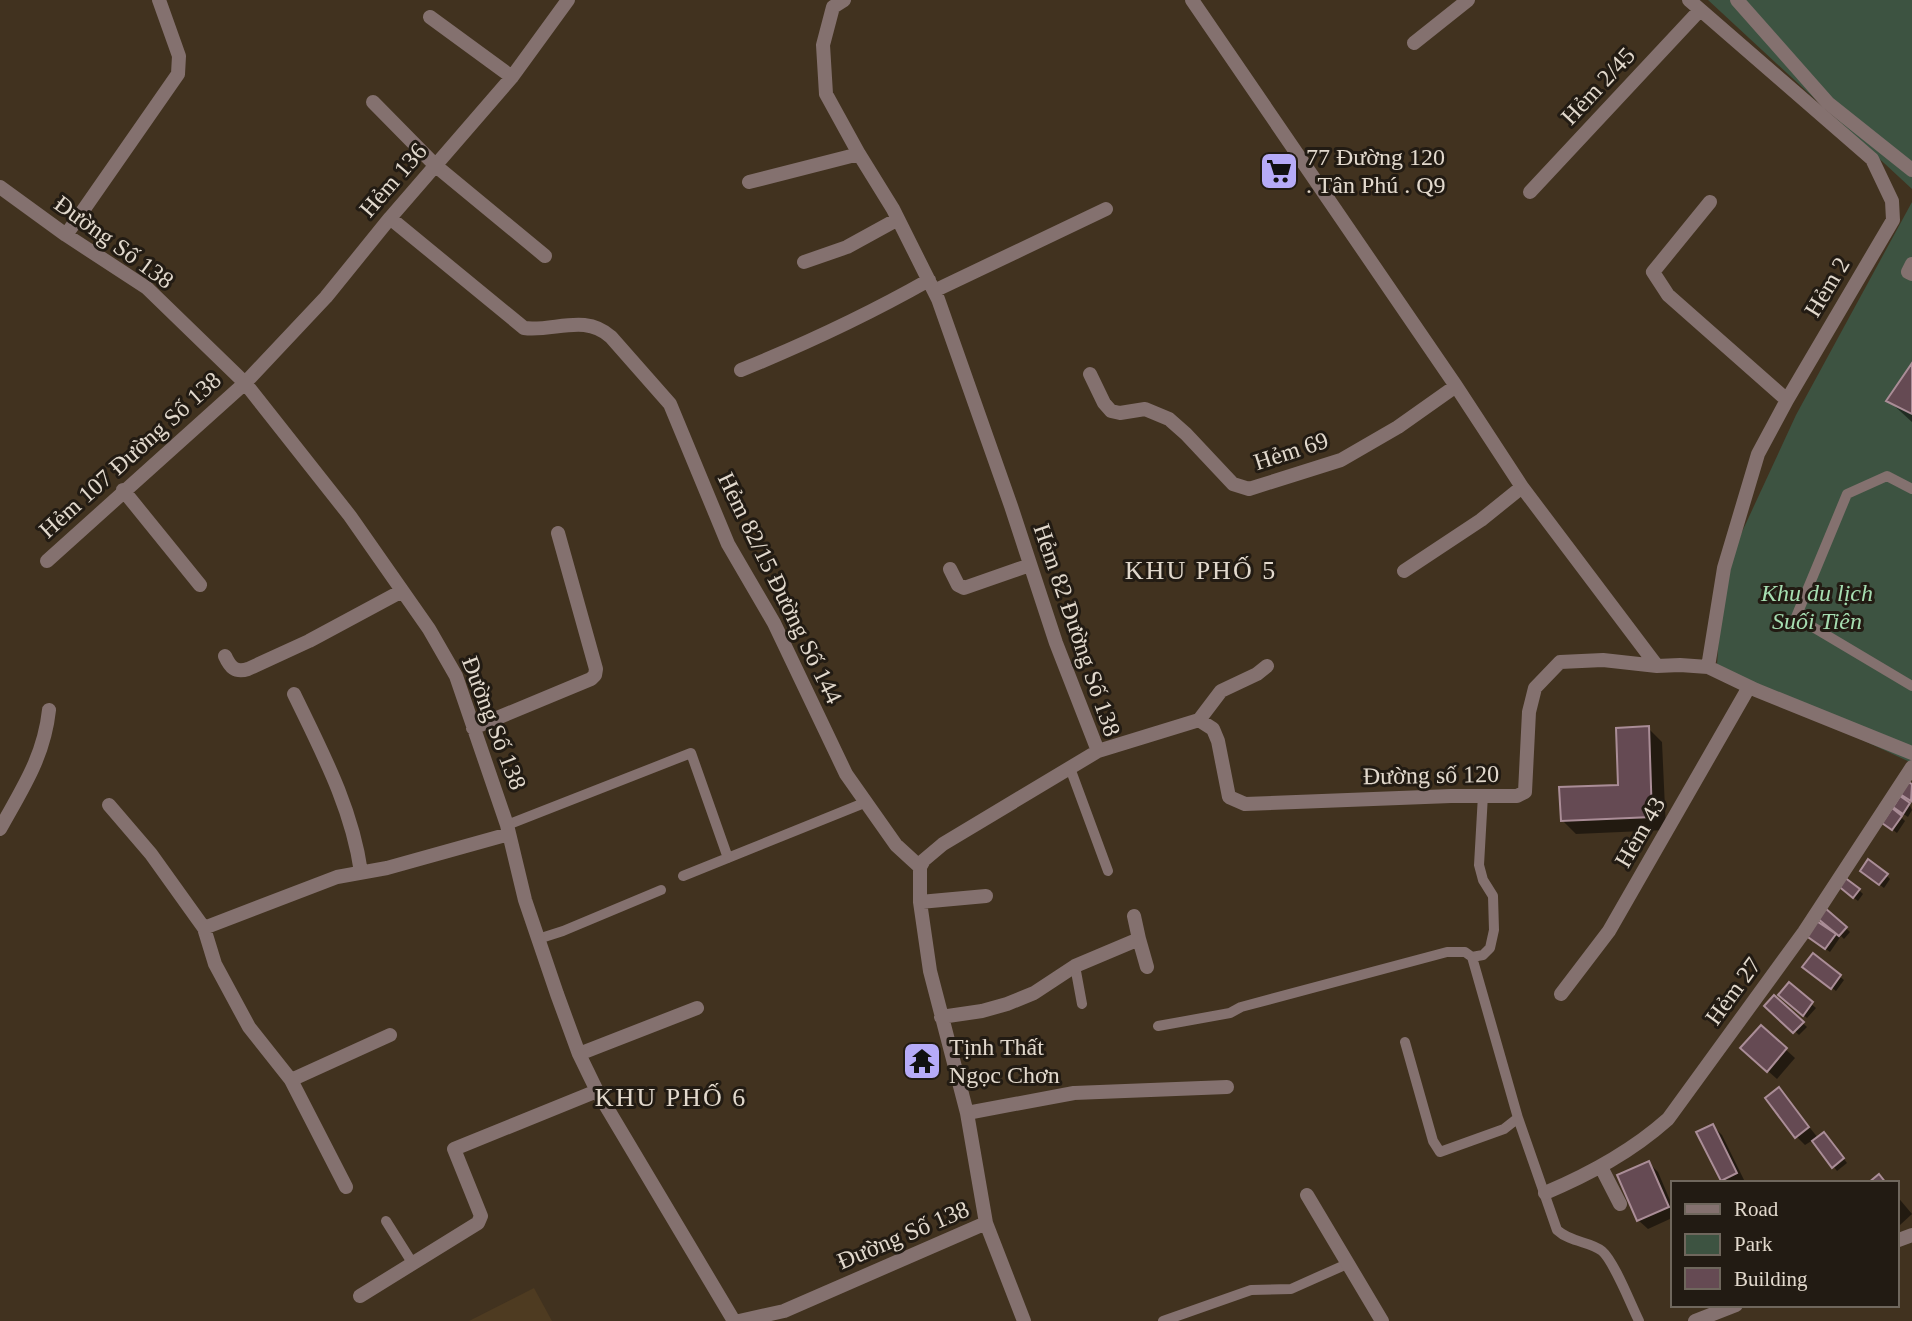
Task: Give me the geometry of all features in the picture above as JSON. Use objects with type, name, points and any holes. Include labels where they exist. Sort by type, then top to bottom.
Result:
[{"type":"street","points":[[66,235],[178,74],[179,56],[159,0]]},
{"type":"street","name":"Hẻm 136","points":[[244,383],[326,296],[436,166],[512,76],[568,0]]},
{"type":"street","name":"Hẻm 82 Đường Số 138","points":[[844,0],[833,7],[823,45],[826,94],[898,219],[931,286],[963,367],[1056,643],[1098,751],[943,844],[924,860],[920,867]]},
{"type":"street","points":[[1192,0],[1522,487],[1657,666]]},
{"type":"street","points":[[1414,43],[1468,0]]},
{"type":"street","points":[[1737,0],[1828,103],[1912,170]]},
{"type":"street","name":"Hẻm 2/45","points":[[1530,192],[1694,5]]},
{"type":"street","name":"Hẻm 2","points":[[1694,5],[1872,159],[1892,201],[1893,220],[1758,454],[1724,568],[1708,667]]},
{"type":"street","points":[[430,17],[512,76]]},
{"type":"street","points":[[373,102],[436,166],[545,256]]},
{"type":"street","points":[[749,182],[859,154]]},
{"type":"street","name":"Đường Số 138","points":[[0,187],[66,235],[147,288],[244,383],[350,516],[429,629],[456,676],[508,830],[525,900],[579,1054],[597,1091],[737,1321],[783,1311],[986,1223],[1024,1321]]},
{"type":"street","points":[[1710,202],[1653,272],[1668,295],[1787,400]]},
{"type":"street","points":[[741,370],[1106,209]]},
{"type":"street","name":"Hẻm 82/15 Đường Số 144","points":[[390,218],[524,328],[583,324],[600,328],[670,404],[728,544],[774,623],[824,732],[864,803],[896,845],[920,867]]},
{"type":"street","points":[[804,261],[847,247],[898,219]]},
{"type":"street","points":[[1912,264],[1908,272],[1912,274]]},
{"type":"street","name":"Hẻm 69","points":[[1090,374],[1104,403],[1111,411],[1120,413],[1145,409],[1169,419],[1186,433],[1233,484],[1249,489],[1341,460],[1398,427],[1456,386]]},
{"type":"street","name":"Hẻm 107 Đường Số 138","points":[[47,561],[244,383]]},
{"type":"street","points":[[1404,572],[1450,542],[1522,487]]},
{"type":"street","points":[[123,490],[200,585]]},
{"type":"street","points":[[473,728],[595,675],[596,668],[558,533]]},
{"type":"street","points":[[950,569],[958,585],[964,588],[1030,565]]},
{"type":"street","points":[[225,656],[235,670],[248,669],[309,641],[402,591]]},
{"type":"street","name":"Đường số 120","points":[[1199,720],[1213,729],[1218,741],[1230,797],[1245,804],[1517,796],[1525,792],[1529,712],[1535,688],[1560,662],[1603,660],[1657,666],[1708,667],[1749,687],[1912,753]]},
{"type":"street","points":[[1098,751],[1199,720],[1221,691],[1257,674],[1267,666]]},
{"type":"street","name":"Hẻm 43","points":[[1561,994],[1609,931],[1749,687]]},
{"type":"street","points":[[294,694],[341,791],[357,842],[361,872]]},
{"type":"street","points":[[0,829],[27,784],[46,736],[49,710]]},
{"type":"street","name":"Hẻm 27","points":[[1545,1193],[1601,1167],[1644,1140],[1668,1119],[1804,932],[1912,767]]},
{"type":"street","points":[[109,805],[151,854],[204,928],[215,964],[249,1027],[291,1080],[346,1187]]},
{"type":"street","points":[[204,928],[337,877],[448,853],[508,830]]},
{"type":"street","points":[[920,867],[920,902],[930,971],[967,1113],[986,1223]]},
{"type":"street","points":[[920,902],[986,896]]},
{"type":"street","points":[[1134,916],[1147,967]]},
{"type":"street","points":[[941,1017],[1007,1004],[1034,993],[1075,966],[1139,939]]},
{"type":"street","points":[[579,1054],[698,1008]]},
{"type":"street","points":[[291,1080],[390,1035]]},
{"type":"street","points":[[967,1113],[1074,1093],[1227,1087]]},
{"type":"street","points":[[360,1296],[478,1223],[481,1216],[454,1149],[597,1091]]},
{"type":"street","points":[[1601,1167],[1620,1204]]},
{"type":"street","points":[[1307,1195],[1382,1321]]},
{"type":"street","points":[[1695,1321],[1732,1307]]},
{"type":"lane","points":[[1912,489],[1886,476],[1847,494],[1796,617],[1912,686]]},
{"type":"lane","points":[[508,830],[691,753],[728,858]]},
{"type":"lane","points":[[1070,768],[1108,871]]},
{"type":"lane","points":[[1472,957],[1483,955],[1490,948],[1494,930],[1493,896],[1483,880],[1479,865],[1483,795]]},
{"type":"lane","points":[[682,876],[864,803]]},
{"type":"lane","points":[[538,939],[661,890]]},
{"type":"lane","points":[[1158,1026],[1230,1013],[1241,1007],[1447,952],[1465,952],[1472,957],[1518,1118],[1557,1230],[1566,1239],[1601,1249],[1609,1258],[1639,1321]]},
{"type":"lane","points":[[1075,966],[1082,1004]]},
{"type":"lane","points":[[1405,1042],[1433,1141],[1440,1152],[1504,1129],[1518,1118]]},
{"type":"lane","points":[[386,1221],[413,1264]]},
{"type":"lane","points":[[1163,1321],[1251,1290],[1291,1289],[1347,1264]]},
{"type":"shaded area","points":[[534,1288],[552,1321],[469,1321]]},
{"type":"green space","points":[[1708,0],[1912,0],[1912,189]]},
{"type":"green space","name":"Khu du lịch Suối Tiên","points":[[1912,202],[1912,763],[1724,676],[1717,665],[1723,573],[1796,415]]},
{"type":"building","points":[[1912,363],[1912,414],[1886,401]]},
{"type":"building","points":[[1649,726],[1652,817],[1561,821],[1559,787],[1618,785],[1616,728]]},
{"type":"building","points":[[1908,782],[1912,784],[1911,801],[1900,794]]},
{"type":"building","points":[[1900,796],[1910,803],[1903,814],[1893,807]]},
{"type":"building","points":[[1892,808],[1902,816],[1892,830],[1882,823]]},
{"type":"building","points":[[1868,859],[1888,874],[1879,885],[1860,871]]},
{"type":"building","points":[[1844,877],[1860,889],[1853,898],[1837,885]]},
{"type":"building","points":[[1825,908],[1847,927],[1839,936],[1817,918]]},
{"type":"building","points":[[1815,920],[1836,934],[1825,949],[1805,935]]},
{"type":"building","points":[[1813,953],[1841,975],[1831,989],[1802,967]]},
{"type":"building","points":[[1789,982],[1813,1002],[1803,1016],[1778,995]]},
{"type":"building","points":[[1774,995],[1804,1022],[1793,1033],[1764,1006]]},
{"type":"building","points":[[1761,1025],[1787,1048],[1767,1072],[1740,1048]]},
{"type":"building","points":[[1779,1087],[1809,1127],[1795,1138],[1765,1098]]},
{"type":"building","points":[[1713,1124],[1737,1173],[1721,1181],[1696,1132]]},
{"type":"building","points":[[1824,1132],[1844,1158],[1832,1168],[1812,1141]]},
{"type":"building","points":[[1649,1161],[1669,1207],[1637,1221],[1617,1175]]},
{"type":"building","points":[[1879,1174],[1884,1181],[1870,1181]]},
{"type":"place","name":"77 Đường 120 . Tân Phú . Q9","points":[[1279,171]]},
{"type":"place","name":"Tịnh Thất Ngọc Chơn","points":[[922,1061]]},
{"type":"district","name":"KHU PHỐ 5","points":[[1201,570]]},
{"type":"district","name":"KHU PHỐ 6","points":[[671,1097]]}]
